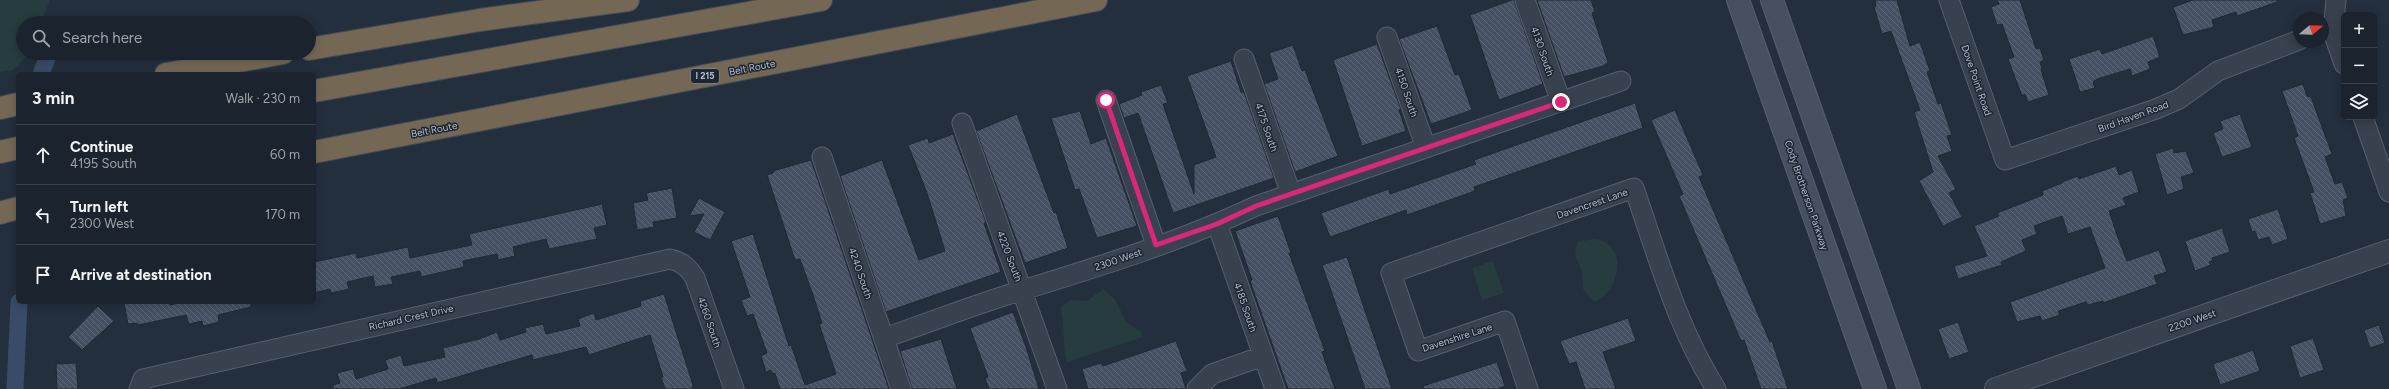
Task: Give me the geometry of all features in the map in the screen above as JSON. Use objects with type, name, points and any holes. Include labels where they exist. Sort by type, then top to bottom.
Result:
[{"type":"highway","points":[[316,48],[480,20],[628,0]]},
{"type":"highway","points":[[316,91],[821,0]]},
{"type":"highway","name":"Belt Route","points":[[316,152],[1096,0]]},
{"type":"highway","points":[[177,72],[244,60]]},
{"type":"highway","points":[[0,108],[16,104]]},
{"type":"highway","points":[[0,152],[16,148]]},
{"type":"highway","points":[[0,213],[16,209]]},
{"type":"main road","name":"Cody Brotherson Parkway","points":[[1738,0],[1875,389]]},
{"type":"main road","points":[[1772,0],[1909,389]]},
{"type":"street","name":"4130 South","points":[[1525,0],[1561,102]]},
{"type":"street","name":"Dove Point Road","points":[[1949,0],[2005,160]]},
{"type":"street","points":[[2329,29],[2336,0]]},
{"type":"street","points":[[2329,35],[2341,58]]},
{"type":"street","name":"4150 South","points":[[1387,37],[1426,148]]},
{"type":"street","name":"Bird Haven Road","points":[[2005,160],[2156,109],[2179,99],[2218,71],[2293,42]]},
{"type":"street","name":"4175 South","points":[[1244,59],[1291,194]]},
{"type":"street","name":"2300 West","points":[[884,338],[1217,224],[1256,206],[1622,81]]},
{"type":"street","points":[[1106,100],[1156,245]]},
{"type":"street","points":[[2364,120],[2389,192]]},
{"type":"street","name":"4220 South","points":[[962,123],[1057,389]]},
{"type":"street","name":"4240 South","points":[[822,157],[901,389]]},
{"type":"street","name":"Davencrest Lane","points":[[1390,273],[1634,188],[1682,326],[1699,363],[1716,389]]},
{"type":"street","name":"4185 South","points":[[1217,224],[1275,389]]},
{"type":"street","name":"2200 West","points":[[1996,389],[2389,251]]},
{"type":"street","name":"Richard Crest Drive","points":[[141,384],[659,260],[679,261]]},
{"type":"street","name":"4260 South","points":[[679,261],[689,268],[695,278],[734,389]]},
{"type":"street","name":"Davenshire Lane","points":[[1390,273],[1418,350],[1505,321],[1528,389]]},
{"type":"street","points":[[1197,389],[1212,374],[1263,356]]},
{"type":"green space","points":[[0,0],[50,0],[44,16],[16,16],[16,60],[23,60],[14,70],[0,72]]},
{"type":"green space","points":[[1594,239],[1605,242],[1612,248],[1616,257],[1617,267],[1611,287],[1604,296],[1594,302],[1583,289],[1582,272],[1575,254],[1577,242]]},
{"type":"green space","points":[[1493,261],[1504,293],[1482,300],[1472,268]]},
{"type":"green space","points":[[1103,289],[1115,299],[1126,322],[1141,332],[1143,337],[1067,362],[1061,306],[1071,300],[1087,301]]},
{"type":"building","points":[[1514,0],[1543,84],[1499,100],[1470,15]]},
{"type":"building","points":[[1537,0],[1591,0],[1595,12],[1592,13],[1608,62],[1603,66],[1564,77]]},
{"type":"building","points":[[1875,0],[1897,0],[1910,46],[1920,42],[1930,71],[1927,72],[1938,104],[1941,103],[1952,135],[1947,136],[1952,151],[1938,156],[1956,189],[1949,193],[1962,217],[1943,226],[1919,181],[1933,172],[1914,112],[1920,110],[1891,31],[1882,34],[1874,7],[1876,6]]},
{"type":"building","points":[[1997,0],[2020,0],[2036,49],[2040,48],[2044,60],[2040,62],[2041,70],[2049,95],[2028,102],[2025,94],[2022,96],[2008,59],[2014,57],[2002,24],[1997,25],[1991,7],[1999,4]]},
{"type":"building","points":[[2193,0],[2277,0],[2277,2],[2237,16],[2236,12],[2212,20],[2214,27],[2183,35],[2173,7]]},
{"type":"building","points":[[1437,26],[1455,75],[1459,74],[1472,110],[1431,124],[1399,39]]},
{"type":"building","points":[[2153,36],[2160,57],[2148,62],[2150,69],[2132,76],[2130,69],[2097,79],[2093,82],[2095,88],[2080,92],[2069,59],[2100,49],[2102,54]]},
{"type":"building","points":[[1377,44],[1401,109],[1399,110],[1406,131],[1362,146],[1333,60]]},
{"type":"building","points":[[1293,45],[1302,71],[1305,70],[1338,156],[1295,172],[1264,84],[1278,79],[1269,53]]},
{"type":"building","points":[[1231,61],[1241,92],[1244,92],[1274,178],[1173,213],[1138,113],[1124,118],[1119,104],[1142,95],[1141,92],[1161,85],[1168,103],[1163,104],[1194,194],[1194,165],[1216,157],[1187,76]]},
{"type":"building","points":[[2303,84],[2307,96],[2311,97],[2332,154],[2325,157],[2335,184],[2342,182],[2348,198],[2343,200],[2346,216],[2320,224],[2310,193],[2314,192],[2294,138],[2298,136],[2282,91]]},
{"type":"building","points":[[1635,103],[1643,128],[1474,187],[1475,191],[1407,215],[1406,210],[1330,237],[1321,213],[1389,189],[1390,194],[1476,164],[1474,160]]},
{"type":"building","points":[[1675,110],[1703,175],[1699,177],[1770,342],[1772,341],[1788,389],[1761,389],[1744,340],[1741,341],[1679,196],[1683,194],[1651,120]]},
{"type":"building","points":[[1080,111],[1091,144],[1106,138],[1137,226],[1097,238],[1079,189],[1075,190],[1051,118]]},
{"type":"building","points":[[1017,114],[1054,213],[1056,212],[1068,248],[1025,263],[976,131]]},
{"type":"building","points":[[2240,114],[2252,147],[2222,157],[2213,133],[2223,129],[2220,121]]},
{"type":"building","points":[[953,134],[986,222],[984,223],[1001,272],[886,312],[840,176],[882,160],[919,260],[945,251],[927,193],[908,145],[928,138],[929,143]]},
{"type":"building","points":[[2173,148],[2174,153],[2186,151],[2194,173],[2181,177],[2184,189],[2167,195],[2155,154]]},
{"type":"building","points":[[811,160],[889,389],[780,389],[775,373],[773,374],[771,370],[766,372],[761,356],[767,353],[753,314],[747,316],[741,300],[750,297],[731,241],[753,234],[789,346],[791,345],[805,385],[836,374],[819,324],[822,323],[813,295],[800,259],[795,260],[767,175],[773,173],[773,171]]},
{"type":"building","points":[[2116,166],[2119,175],[2132,170],[2139,192],[2123,198],[2126,205],[2109,211],[2118,238],[2127,261],[2159,250],[2167,272],[2154,276],[2157,284],[2103,303],[2103,301],[2088,305],[2086,302],[2058,311],[2060,315],[2042,321],[2040,316],[2017,322],[2010,302],[2105,268],[2090,227],[2068,234],[2062,216],[2034,226],[2037,234],[2022,240],[2026,251],[2001,262],[2002,265],[1958,279],[1954,266],[1987,256],[1974,226],[1999,216],[1997,213],[2043,195],[2042,191],[2062,182],[2078,176],[2079,179]]},
{"type":"building","points":[[672,188],[677,218],[653,222],[654,227],[637,230],[633,203],[648,200],[646,193]]},
{"type":"building","points":[[699,198],[725,212],[710,240],[694,232],[704,214],[689,216]]},
{"type":"building","points":[[602,204],[607,225],[594,228],[597,239],[549,249],[546,239],[513,247],[515,256],[498,260],[497,254],[463,261],[464,267],[421,277],[420,271],[391,277],[393,284],[375,287],[373,276],[347,282],[349,289],[331,293],[330,289],[316,292],[316,262],[356,253],[357,258],[408,247],[410,258],[472,245],[469,234]]},
{"type":"building","points":[[2278,209],[2288,239],[2272,245],[2269,237],[2258,240],[2255,231],[2252,232],[2248,219]]},
{"type":"building","points":[[1278,216],[1291,253],[1289,253],[1325,351],[1322,352],[1335,389],[1288,389],[1250,281],[1252,280],[1235,231]]},
{"type":"building","points":[[2222,228],[2230,252],[2212,258],[2213,260],[2209,262],[2211,265],[2195,271],[2185,241]]},
{"type":"building","points":[[1347,257],[1392,389],[1365,389],[1322,265]]},
{"type":"building","points":[[664,294],[693,385],[692,389],[665,389],[661,377],[663,377],[650,335],[589,355],[586,347],[533,360],[532,355],[437,383],[436,378],[399,389],[333,389],[333,385],[340,383],[337,373],[353,369],[356,379],[388,369],[385,360],[401,355],[404,366],[445,357],[443,348],[479,339],[497,332],[500,340],[526,332],[525,328],[543,324],[546,334],[580,326],[578,319],[594,313],[596,320],[641,306],[640,301]]},
{"type":"building","points":[[124,304],[251,304],[251,307],[218,315],[219,322],[203,326],[202,321],[189,324],[186,315],[138,325],[137,323],[128,324]]},
{"type":"building","points":[[98,306],[114,321],[82,350],[68,337]]},
{"type":"building","points":[[1013,312],[1039,389],[989,389],[985,378],[988,377],[970,328]]},
{"type":"building","points":[[1628,318],[1636,341],[1603,352],[1616,389],[1585,389],[1576,362],[1569,364],[1560,341]]},
{"type":"building","points":[[1958,322],[1969,352],[1949,359],[1938,329]]},
{"type":"building","points":[[2379,325],[2385,343],[2370,348],[2364,330]]},
{"type":"building","points":[[2313,338],[2324,370],[2300,378],[2290,346]]},
{"type":"building","points":[[941,339],[957,389],[912,389],[900,351]]},
{"type":"building","points":[[1176,341],[1187,371],[1181,373],[1186,389],[1088,389],[1082,369],[1101,363],[1103,366]]},
{"type":"building","points":[[2253,350],[2260,371],[2220,385],[2213,364]]},
{"type":"building","points":[[1497,362],[1505,386],[1497,389],[1424,389],[1423,386]]},
{"type":"building","points":[[76,363],[78,389],[57,389],[56,364]]},
{"type":"waterway","points":[[42,72],[46,60]]},
{"type":"waterway","points":[[15,389],[19,304]]},
{"type":"route","points":[[1106,100],[1156,245],[1217,224],[1256,206],[1561,102]]}]
